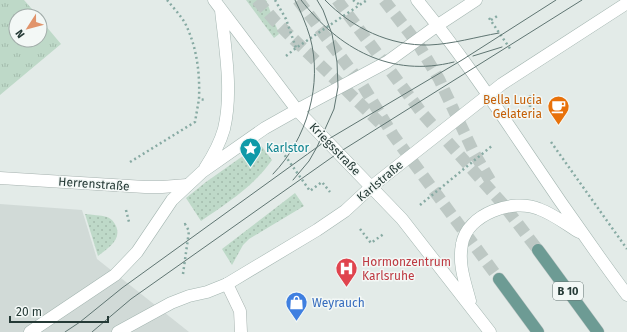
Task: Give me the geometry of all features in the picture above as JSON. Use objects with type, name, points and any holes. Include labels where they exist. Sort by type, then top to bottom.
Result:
[{"type":"main road","points":[[417,0],[438,25],[488,95],[582,233],[627,295]]},
{"type":"main road","points":[[30,332],[68,308],[114,275],[137,252],[172,200],[202,172],[266,128],[386,62],[476,0]]},
{"type":"main road","name":"Karlstraße","points":[[118,332],[171,303],[227,284],[317,230],[345,211],[371,187],[488,95],[627,4]]},
{"type":"main road","points":[[202,172],[214,154],[224,129],[228,100],[218,5]]},
{"type":"main road","name":"Kriegsstraße","points":[[218,5],[297,110],[402,219],[490,332]]},
{"type":"main road","name":"Herrenstraße","points":[[0,178],[119,186],[162,187],[187,185]]},
{"type":"main road","points":[[472,307],[462,274],[460,258],[462,242],[470,227],[484,216],[504,206],[521,205],[539,208],[582,233]]},
{"type":"main road","name":"B 10","points":[[538,250],[598,332]]},
{"type":"main road","points":[[499,279],[538,332]]},
{"type":"main road","points":[[227,284],[240,311],[241,332]]},
{"type":"path","points":[[275,0],[286,19],[296,48]]},
{"type":"path","points":[[353,0],[360,5]]},
{"type":"path","points":[[269,73],[296,48],[367,0]]},
{"type":"path","points":[[487,15],[516,59],[511,62],[530,90],[530,114],[535,120]]},
{"type":"path","points":[[490,21],[499,15]]},
{"type":"path","points":[[126,164],[195,122],[199,99]]},
{"type":"path","points":[[266,128],[310,191],[322,182],[371,243],[530,114]]},
{"type":"path","points":[[549,139],[627,249]]},
{"type":"path","points":[[119,186],[137,252]]},
{"type":"path","points":[[183,273],[189,231]]},
{"type":"shaded area","points":[[0,204],[82,210],[97,259],[189,332],[0,332]]},
{"type":"green space","points":[[0,0],[24,0],[31,8],[8,8],[8,48],[48,48],[48,29],[61,44],[0,95]]},
{"type":"green space","points":[[246,0],[266,0],[279,34],[274,38]]},
{"type":"green space","points":[[260,144],[272,160],[257,178],[240,194],[201,221],[186,198]]},
{"type":"green space","points":[[295,193],[304,206],[249,239],[243,245],[232,265],[222,249]]},
{"type":"green space","points":[[85,214],[107,217],[113,221],[116,226],[116,240],[110,247],[98,256]]},
{"type":"tunnel","points":[[257,0],[275,21],[382,125]]},
{"type":"tunnel","points":[[298,0],[363,86],[393,135],[499,279]]},
{"type":"tunnel","points":[[337,0],[422,113],[502,203],[538,250]]},
{"type":"tunnel","points":[[384,0],[418,44],[439,79],[473,151],[491,182]]},
{"type":"tram line","points":[[273,174],[285,160],[303,128],[313,92],[314,55],[310,37],[295,0]]},
{"type":"tram line","points":[[301,0],[332,33],[349,45],[368,55],[388,62],[409,66],[431,66],[454,62]]},
{"type":"tram line","points":[[293,180],[309,161],[317,147],[334,109],[338,87],[337,62],[332,34],[323,10],[317,0]]},
{"type":"tram line","points":[[325,0],[359,27],[386,39],[414,45],[456,42],[499,33]]},
{"type":"tram line","points":[[65,332],[80,322],[122,288],[327,140],[462,60],[556,0]]},
{"type":"tram line","points":[[92,332],[131,299],[338,153],[582,0]]},
{"type":"tram line","points":[[473,56],[502,47]]},
{"type":"place","name":"Bella Lucia Gelateria","points":[[558,126]]},
{"type":"place","name":"Karlstor","points":[[251,168]]},
{"type":"place","name":"Hormonzentrum Karlsruhe","points":[[347,288]]},
{"type":"place","name":"Weyrauch","points":[[297,322]]}]
